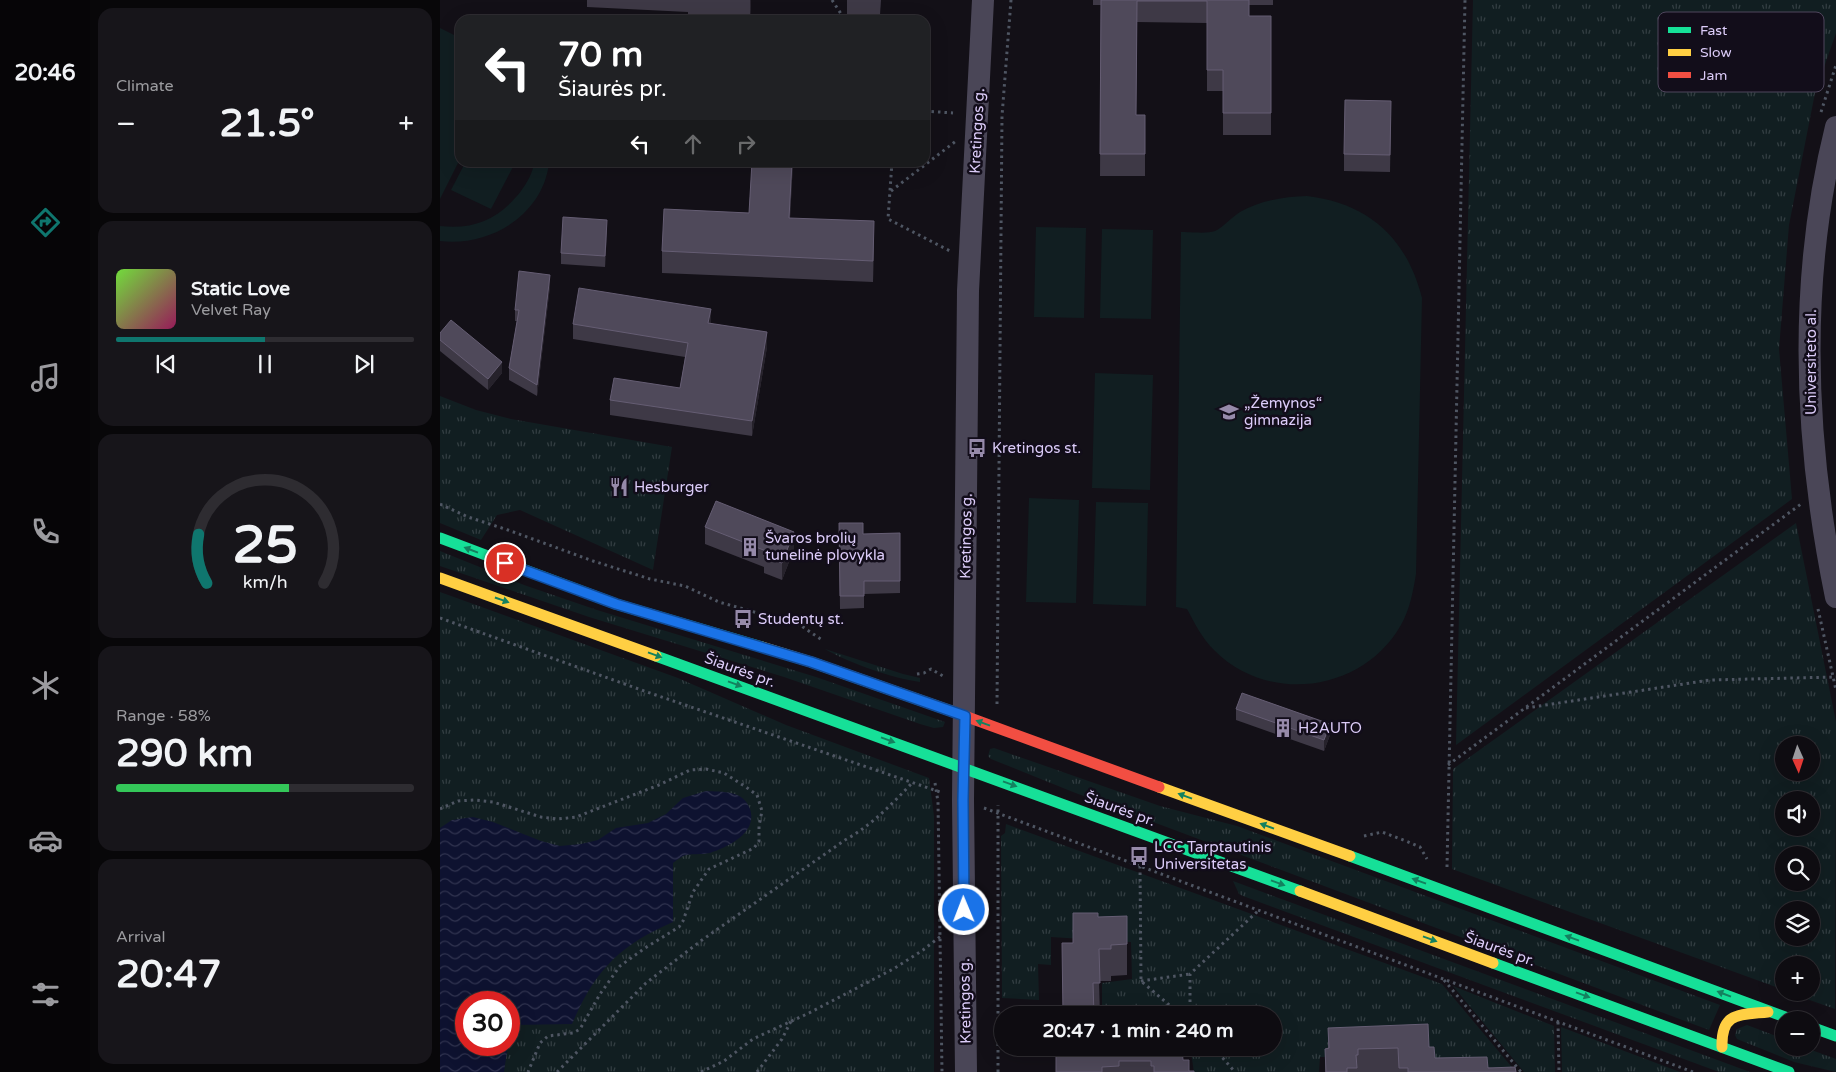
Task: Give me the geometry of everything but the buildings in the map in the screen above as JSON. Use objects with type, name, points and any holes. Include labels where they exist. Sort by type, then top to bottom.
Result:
[{"type":"main road","name":"Šiaurės pr.","points":[[440,538],[616,604],[811,662],[965,716],[1775,1014]]},
{"type":"main road","name":"Šiaurės pr.","points":[[440,578],[1008,784],[1789,1072]]},
{"type":"main road","points":[[1722,1046],[1722,1030],[1729,1018],[1770,1012]]},
{"type":"main road","points":[[1820,1030],[1836,1036]]},
{"type":"street","name":"Kretingos g.","points":[[966,1072],[963,800],[968,291],[983,0]]},
{"type":"street","name":"Universiteto al.","points":[[1836,127],[1818,218],[1808,334],[1809,402],[1826,546],[1836,597]]},
{"type":"path","points":[[832,0],[842,15]]},
{"type":"path","points":[[908,671],[917,674],[931,669],[997,706],[1002,116],[1011,0]]},
{"type":"path","points":[[1446,870],[1465,0]]},
{"type":"path","points":[[930,111],[953,113]]},
{"type":"path","points":[[930,161],[950,145],[1002,116]]},
{"type":"path","points":[[892,167],[888,219],[950,251]]},
{"type":"path","points":[[891,191],[922,167]]},
{"type":"path","points":[[1448,765],[1819,491]]},
{"type":"path","points":[[440,504],[468,517],[593,561],[650,579],[685,586],[719,602],[800,625],[826,641]]},
{"type":"path","points":[[440,618],[963,800]]},
{"type":"path","points":[[1525,708],[1710,680],[1836,677]]},
{"type":"path","points":[[440,809],[458,801],[474,800],[493,802],[541,817],[558,819],[576,818],[660,785],[690,770],[706,769],[724,773],[757,796],[762,811],[759,841],[754,848],[709,869],[693,892],[679,927],[620,966],[600,994],[580,1029],[573,1033],[548,1036],[540,1043],[528,1072]]},
{"type":"path","points":[[557,1072],[646,983],[702,940],[846,840],[862,831],[883,813],[913,782]]},
{"type":"path","points":[[936,790],[938,802],[941,936],[942,1072]]},
{"type":"path","points":[[998,1072],[998,813],[1690,1072]]},
{"type":"path","points":[[1140,866],[1141,981],[1170,1006]]},
{"type":"path","points":[[1141,981],[1190,974],[1259,910]]},
{"type":"path","points":[[701,1072],[724,1061],[753,1040],[895,968],[924,950],[941,936]]},
{"type":"path","points":[[1190,974],[1190,1006]]},
{"type":"path","points":[[1443,979],[1521,1072]]},
{"type":"path","points":[[757,1072],[782,1039],[792,1021]]},
{"type":"path","points":[[1558,1022],[1560,1072]]},
{"type":"path","points":[[1221,1056],[1235,1072]]},
{"type":"green space","points":[[1473,0],[1836,0],[1836,33],[1824,67],[1824,12],[1658,12],[1658,92],[1815,92],[1789,225],[1779,349],[1792,499],[1456,745]]},
{"type":"green space","points":[[440,28],[455,36],[456,167],[440,199]]},
{"type":"green space","points":[[463,167],[513,167],[491,209],[451,190]]},
{"type":"green space","points":[[533,167],[548,167],[545,182],[536,198],[525,212],[511,224],[495,233],[477,239],[459,242],[440,241],[440,226],[453,227],[475,224],[495,215],[513,200],[531,174]]},
{"type":"green space","points":[[1307,196],[1349,206],[1382,227],[1395,241],[1406,258],[1422,298],[1416,574],[1407,613],[1401,625],[1384,648],[1363,665],[1339,677],[1314,683],[1287,684],[1261,679],[1236,667],[1214,650],[1199,631],[1187,609],[1176,607],[1181,232],[1212,232],[1240,212],[1256,205],[1281,198]]},
{"type":"green space","points":[[1036,227],[1086,228],[1084,318],[1034,317]]},
{"type":"green space","points":[[1102,229],[1153,230],[1151,319],[1100,318]]},
{"type":"green space","points":[[1095,373],[1153,375],[1150,490],[1092,488]]},
{"type":"green space","points":[[440,396],[476,410],[511,419],[672,447],[653,570],[520,510],[497,515],[481,540],[440,523]]},
{"type":"green space","points":[[1029,498],[1079,500],[1076,603],[1026,602]]},
{"type":"green space","points":[[1096,502],[1148,503],[1146,606],[1093,604]]},
{"type":"green space","points":[[1796,523],[1836,722],[1835,1009],[1812,1001],[1820,1001],[1820,956],[1775,956],[1775,987],[1452,869],[1453,769]]},
{"type":"green space","points":[[440,551],[524,585],[597,610],[816,677],[945,722],[943,727],[934,728],[920,724],[784,677],[589,617],[440,566]]},
{"type":"green space","points":[[440,592],[678,678],[786,725],[929,778],[934,816],[934,1072],[440,1072]]},
{"type":"green space","points":[[825,649],[920,678],[920,682],[871,669],[846,660]]},
{"type":"green space","points":[[994,748],[1160,806],[1237,826],[1720,1005],[1709,1030],[1073,792],[991,759],[988,756],[990,749]]},
{"type":"green space","points":[[1006,824],[1442,984],[1516,1072],[1433,1072],[1431,1056],[1320,1057],[1319,1072],[1194,1072],[1191,1056],[1282,1056],[1282,1006],[1102,1006],[1102,983],[1132,979],[1131,942],[1051,937],[1051,965],[1038,964],[1039,1000],[1002,998],[1001,836],[1005,833]]},
{"type":"green space","points":[[1233,881],[1750,1072],[1719,1072],[1243,896],[1239,894]]},
{"type":"green space","points":[[1453,986],[1554,1026],[1555,1072],[1524,1072]]},
{"type":"green space","points":[[1747,1025],[1775,1036],[1775,1054],[1737,1039],[1735,1035],[1737,1029]]},
{"type":"green space","points":[[1561,1027],[1680,1072],[1562,1072]]},
{"type":"green space","points":[[1820,1053],[1836,1059],[1836,1072],[1794,1062],[1779,1056],[1820,1056]]},
{"type":"water","points":[[706,791],[732,793],[743,798],[747,803],[751,818],[746,832],[733,843],[710,853],[683,856],[673,863],[673,922],[638,940],[611,961],[590,989],[572,1024],[520,1025],[520,991],[455,991],[455,1056],[506,1056],[504,1072],[440,1072],[440,828],[452,820],[473,817],[493,822],[541,841],[560,846],[581,844],[598,840],[616,828],[648,823],[666,814],[683,798]]},
{"type":"traffic: fast","points":[[440,538],[616,604],[762,647]]},
{"type":"traffic: fast","points":[[656,656],[1300,891]]},
{"type":"traffic: fast","points":[[1350,856],[1775,1013]]},
{"type":"traffic: fast","points":[[1493,963],[1789,1072]]},
{"type":"traffic: fast","points":[[1820,1030],[1836,1036]]},
{"type":"traffic: slow","points":[[440,578],[656,656]]},
{"type":"traffic: slow","points":[[762,647],[811,662],[951,711]]},
{"type":"traffic: slow","points":[[1159,787],[1350,856]]},
{"type":"traffic: slow","points":[[1300,891],[1493,963]]},
{"type":"traffic: slow","points":[[1722,1047],[1722,1036],[1728,1021],[1740,1015],[1768,1012]]},
{"type":"traffic: jam","points":[[951,711],[1159,787]]},
{"type":"place","name":"„Žemynos“ gimnazija","points":[[1229,412]]},
{"type":"place","name":"Kretingos st.","points":[[977,448]]},
{"type":"place","name":"Hesburger","points":[[619,487]]},
{"type":"place","name":"Švaros brolių tunelinė plovykla","points":[[750,547]]},
{"type":"place","name":"Studentų st.","points":[[743,619]]},
{"type":"place","name":"H2AUTO","points":[[1283,728]]},
{"type":"place","name":"LCC Tarptautinis Universitetas","points":[[1139,856]]},
{"type":"route","points":[[505,563],[616,604],[811,662],[965,716],[963,800],[964,910]]}]
